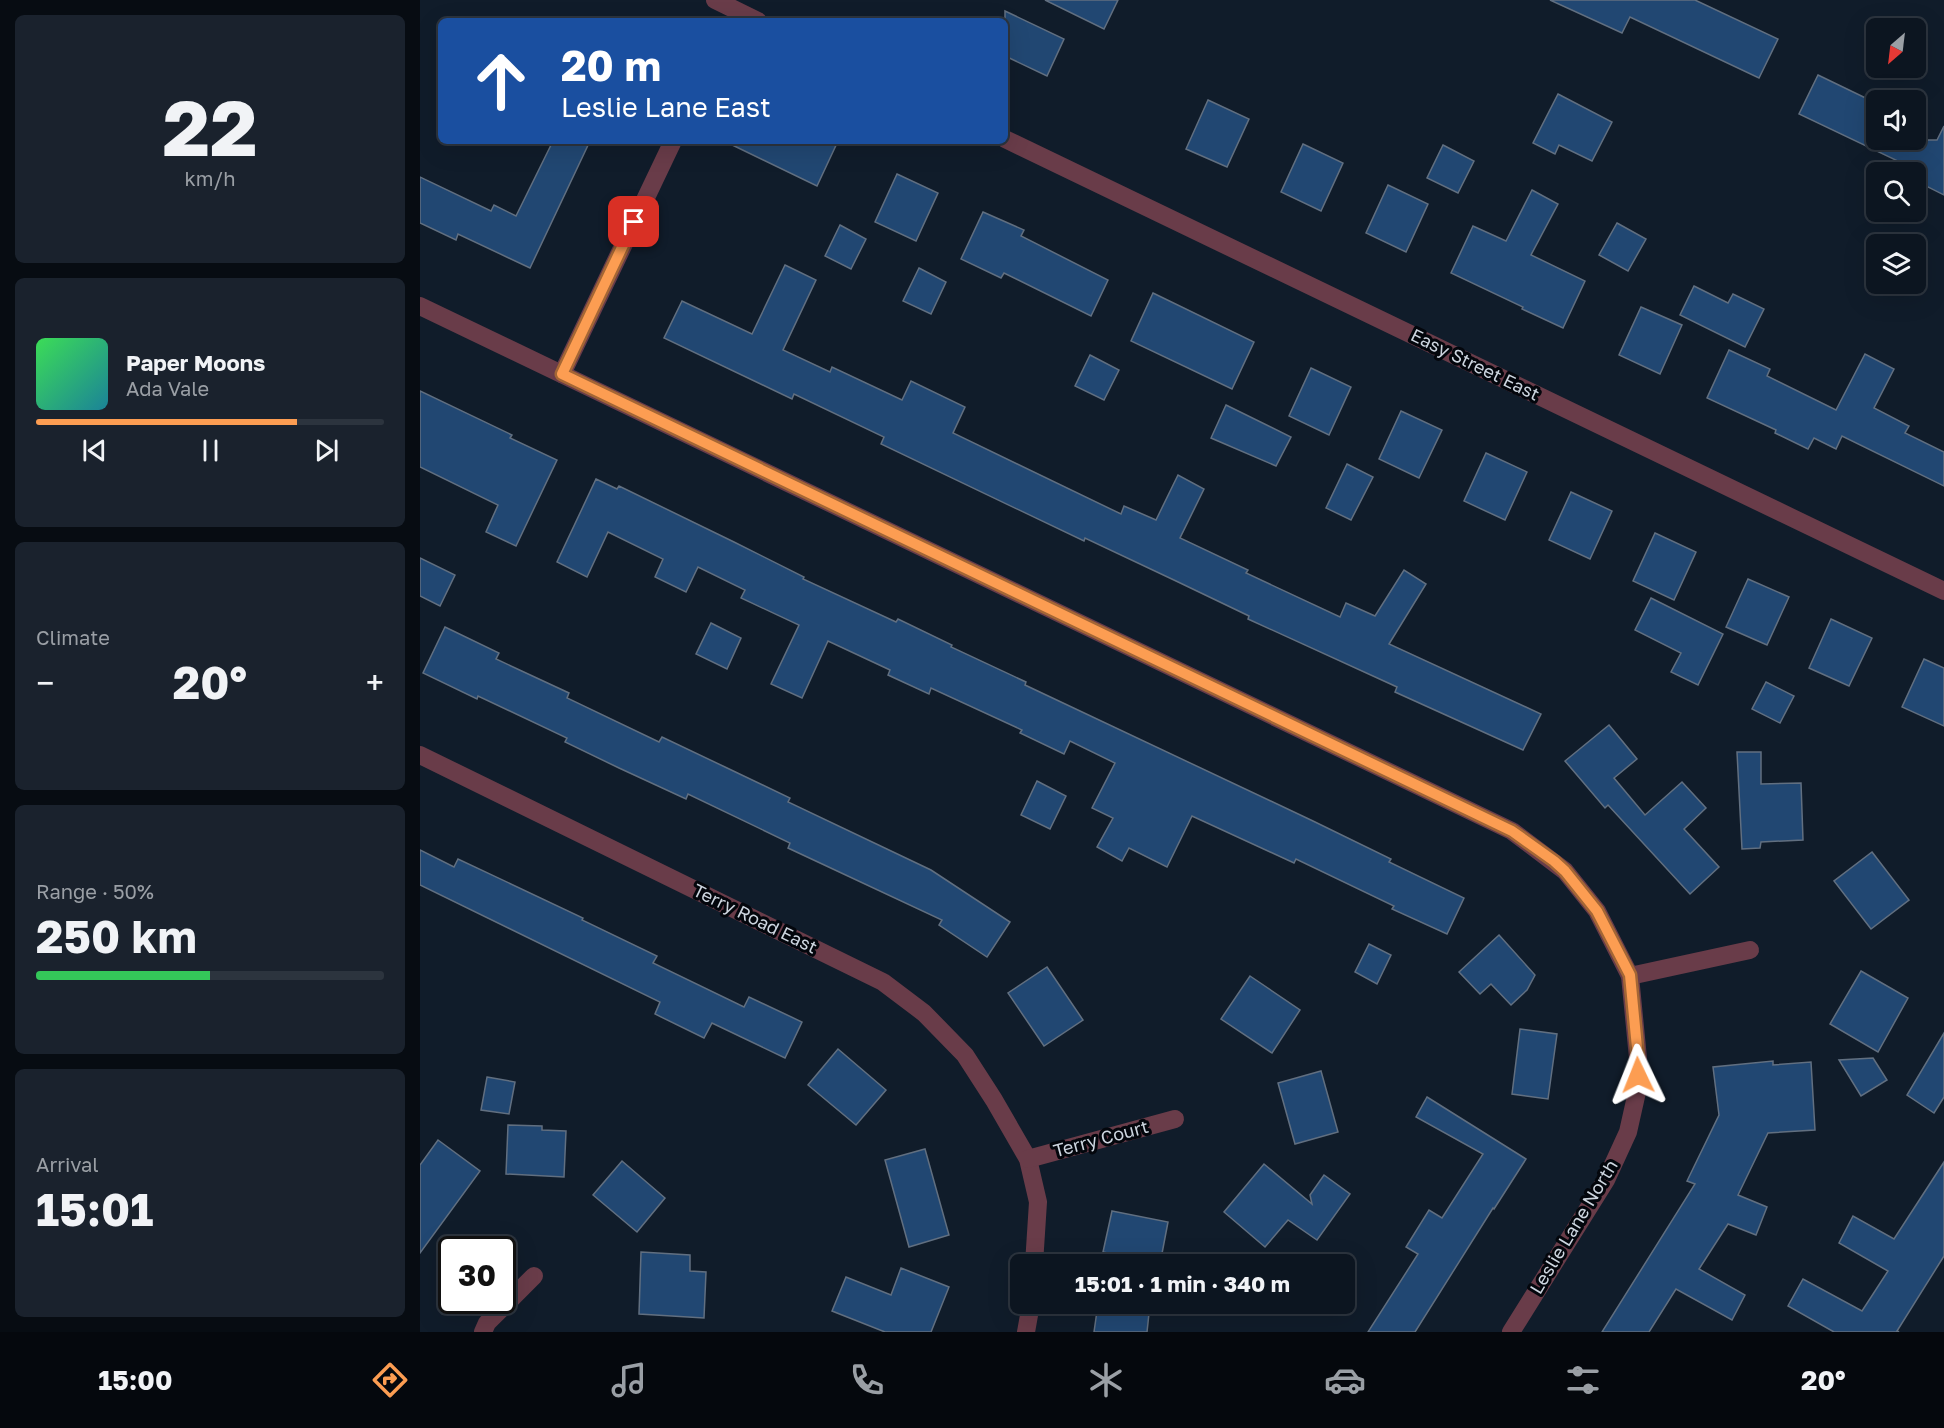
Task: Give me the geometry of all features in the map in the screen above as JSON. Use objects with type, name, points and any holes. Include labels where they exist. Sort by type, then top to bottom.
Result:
[{"type":"street","points":[[715,0],[732,15]]},
{"type":"street","name":"Easy Street East","points":[[1008,141],[1944,591]]},
{"type":"street","points":[[562,374],[672,144]]},
{"type":"street","points":[[420,306],[1512,831],[1565,871],[1597,911],[1630,975],[1750,950]]},
{"type":"street","name":"Terry Road East","points":[[420,755],[883,982],[924,1013],[965,1055],[1028,1159],[1038,1202],[1035,1254]]},
{"type":"street","name":"Leslie Lane North","points":[[1511,1332],[1606,1180],[1628,1132],[1637,1092],[1638,1058],[1630,975]]},
{"type":"street","name":"Terry Court","points":[[1028,1159],[1174,1119]]},
{"type":"street","points":[[483,1332],[487,1323],[534,1276]]},
{"type":"street","points":[[1026,1332],[1029,1314]]},
{"type":"building","points":[[1045,0],[1118,0],[1104,29]]},
{"type":"building","points":[[1550,0],[1695,0],[1778,39],[1759,78],[1630,17],[1622,33]]},
{"type":"building","points":[[1005,11],[1064,39],[1047,76],[1008,57],[1008,18],[1005,18]]},
{"type":"building","points":[[1818,75],[1866,98],[1866,146],[1799,114]]},
{"type":"building","points":[[1558,94],[1612,122],[1592,161],[1559,145],[1555,154],[1533,143]]},
{"type":"building","points":[[1208,100],[1249,119],[1227,167],[1186,149]]},
{"type":"building","points":[[1944,126],[1944,195],[1926,186],[1926,162],[1900,162],[1875,150],[1926,150],[1926,140],[1937,140]]},
{"type":"building","points":[[552,144],[589,144],[530,268],[458,234],[456,240],[420,223],[420,177],[491,211],[494,205],[516,216]]},
{"type":"building","points":[[730,144],[837,144],[817,186]]},
{"type":"building","points":[[1303,144],[1343,163],[1321,211],[1281,192]]},
{"type":"building","points":[[1443,145],[1474,161],[1458,193],[1427,178]]},
{"type":"building","points":[[897,174],[938,193],[916,241],[875,222]]},
{"type":"building","points":[[1388,185],[1428,204],[1406,252],[1366,233]]},
{"type":"building","points":[[1532,190],[1558,204],[1531,255],[1585,281],[1563,328],[1451,273],[1473,226],[1506,241]]},
{"type":"building","points":[[983,212],[1024,230],[1021,236],[1108,280],[1091,316],[1004,273],[1001,278],[961,259]]},
{"type":"building","points":[[1617,223],[1646,239],[1628,271],[1599,255]]},
{"type":"building","points":[[840,225],[866,239],[851,269],[825,256]]},
{"type":"building","points":[[785,265],[816,280],[783,350],[830,372],[832,367],[902,400],[911,381],[965,407],[953,433],[1121,514],[1124,506],[1156,520],[1178,475],[1204,489],[1180,538],[1248,570],[1246,573],[1340,617],[1346,603],[1375,616],[1404,570],[1426,584],[1389,644],[1541,714],[1523,750],[1395,692],[1397,687],[1248,619],[1249,616],[1176,581],[1085,538],[1084,541],[881,444],[884,437],[794,394],[792,399],[664,338],[682,301],[752,334]]},
{"type":"building","points":[[919,268],[946,282],[931,314],[903,301]]},
{"type":"building","points":[[1694,286],[1728,303],[1733,294],[1764,309],[1745,347],[1680,315]]},
{"type":"building","points":[[1153,293],[1254,342],[1232,389],[1131,341]]},
{"type":"building","points":[[1641,307],[1682,325],[1660,374],[1619,355]]},
{"type":"building","points":[[1729,350],[1770,369],[1767,376],[1836,410],[1865,354],[1894,369],[1874,408],[1909,426],[1905,433],[1944,452],[1944,486],[1842,436],[1836,449],[1814,438],[1808,449],[1775,433],[1776,430],[1707,398]]},
{"type":"building","points":[[1090,355],[1119,370],[1104,400],[1075,386]]},
{"type":"building","points":[[1311,368],[1351,387],[1329,435],[1289,416]]},
{"type":"building","points":[[420,391],[512,435],[510,438],[557,460],[516,546],[486,532],[498,505],[420,467]]},
{"type":"building","points":[[1226,405],[1291,437],[1276,466],[1211,438]]},
{"type":"building","points":[[1401,411],[1442,430],[1419,478],[1379,459]]},
{"type":"building","points":[[1486,453],[1527,472],[1505,520],[1464,501]]},
{"type":"building","points":[[1347,464],[1373,477],[1351,520],[1326,508]]},
{"type":"building","points":[[596,479],[617,489],[619,486],[804,577],[803,579],[896,622],[898,619],[952,645],[951,647],[1026,682],[1025,685],[1313,821],[1391,859],[1389,862],[1464,898],[1447,934],[1392,909],[1394,906],[1296,859],[1294,863],[1192,816],[1167,867],[1129,848],[1122,861],[1097,847],[1113,818],[1092,808],[1115,763],[1070,741],[1064,754],[1020,733],[1022,730],[931,688],[929,694],[888,675],[890,670],[828,641],[802,698],[771,684],[799,625],[741,598],[745,590],[698,567],[686,592],[655,577],[663,559],[608,532],[587,577],[557,562]]},
{"type":"building","points":[[1571,492],[1612,511],[1590,559],[1549,540]]},
{"type":"building","points":[[1655,533],[1696,552],[1674,600],[1633,581]]},
{"type":"building","points":[[420,558],[455,575],[440,606],[420,596]]},
{"type":"building","points":[[1748,579],[1789,597],[1767,645],[1726,627]]},
{"type":"building","points":[[1651,598],[1723,634],[1698,685],[1671,672],[1681,653],[1635,630]]},
{"type":"building","points":[[1831,619],[1872,638],[1849,686],[1809,668]]},
{"type":"building","points":[[711,623],[741,638],[727,669],[696,654]]},
{"type":"building","points":[[445,627],[499,653],[496,659],[569,693],[567,698],[659,742],[662,737],[790,798],[788,802],[931,870],[1010,922],[987,957],[939,925],[942,920],[788,848],[790,843],[688,794],[686,799],[619,768],[565,742],[567,738],[423,673]]},
{"type":"building","points":[[1924,659],[1944,668],[1944,726],[1902,707]]},
{"type":"building","points":[[1766,682],[1794,696],[1780,723],[1752,709]]},
{"type":"building","points":[[1609,725],[1637,759],[1614,778],[1645,815],[1682,782],[1706,808],[1684,829],[1719,867],[1690,894],[1608,805],[1605,808],[1565,761]]},
{"type":"building","points":[[1737,752],[1761,752],[1761,784],[1801,783],[1803,840],[1761,842],[1760,848],[1742,849]]},
{"type":"building","points":[[1037,781],[1066,796],[1050,829],[1021,815]]},
{"type":"building","points":[[420,850],[454,867],[458,859],[583,918],[582,920],[657,956],[653,963],[744,1007],[749,997],[802,1022],[785,1058],[712,1023],[704,1038],[655,1014],[660,1002],[420,885]]},
{"type":"building","points":[[1872,852],[1909,900],[1871,929],[1834,881]]},
{"type":"building","points":[[1499,935],[1535,975],[1527,990],[1511,1005],[1491,984],[1480,994],[1459,972]]},
{"type":"building","points":[[1369,944],[1391,955],[1377,984],[1355,972]]},
{"type":"building","points":[[1047,967],[1083,1020],[1044,1046],[1008,993]]},
{"type":"building","points":[[1861,971],[1908,998],[1878,1052],[1830,1024]]},
{"type":"building","points":[[1250,976],[1300,1010],[1272,1053],[1221,1019]]},
{"type":"building","points":[[1520,1029],[1557,1034],[1548,1099],[1512,1094]]},
{"type":"building","points":[[1944,1033],[1944,1097],[1934,1113],[1907,1095]]},
{"type":"building","points":[[838,1049],[886,1090],[856,1125],[808,1085]]},
{"type":"building","points":[[1873,1058],[1887,1080],[1861,1096],[1839,1060]]},
{"type":"building","points":[[1773,1061],[1773,1065],[1811,1062],[1815,1130],[1768,1133],[1738,1195],[1767,1207],[1756,1235],[1728,1224],[1699,1269],[1745,1295],[1732,1320],[1676,1289],[1649,1332],[1602,1332],[1695,1184],[1687,1181],[1719,1115],[1713,1067]]},
{"type":"building","points":[[1321,1071],[1338,1132],[1295,1144],[1278,1083]]},
{"type":"building","points":[[487,1077],[515,1082],[509,1114],[481,1110]]},
{"type":"building","points":[[1427,1097],[1526,1159],[1415,1332],[1368,1332],[1418,1254],[1406,1247],[1429,1210],[1442,1218],[1483,1154],[1416,1117]]},
{"type":"building","points":[[508,1125],[542,1126],[542,1130],[566,1131],[564,1177],[506,1174]]},
{"type":"building","points":[[438,1140],[480,1171],[420,1253],[420,1165]]},
{"type":"building","points":[[925,1149],[949,1235],[909,1247],[885,1160]]},
{"type":"building","points":[[622,1161],[665,1198],[637,1232],[593,1195]]},
{"type":"building","points":[[1944,1162],[1944,1256],[1897,1331],[1899,1332],[1834,1332],[1788,1306],[1803,1279],[1862,1311],[1888,1271],[1839,1243],[1853,1216],[1894,1239]]},
{"type":"building","points":[[1264,1164],[1312,1204],[1310,1195],[1324,1175],[1350,1194],[1317,1240],[1288,1220],[1265,1247],[1224,1212]]},
{"type":"building","points":[[1112,1211],[1168,1222],[1162,1254],[1103,1252]]},
{"type":"building","points":[[641,1252],[690,1255],[690,1271],[706,1272],[704,1318],[639,1314]]},
{"type":"building","points":[[901,1268],[949,1287],[931,1332],[885,1332],[832,1311],[846,1277],[891,1295]]},
{"type":"building","points":[[1097,1314],[1149,1314],[1147,1332],[1094,1332]]},
{"type":"route","points":[[634,222],[562,374],[1512,831],[1565,871],[1597,911],[1630,975],[1638,1075]]}]
